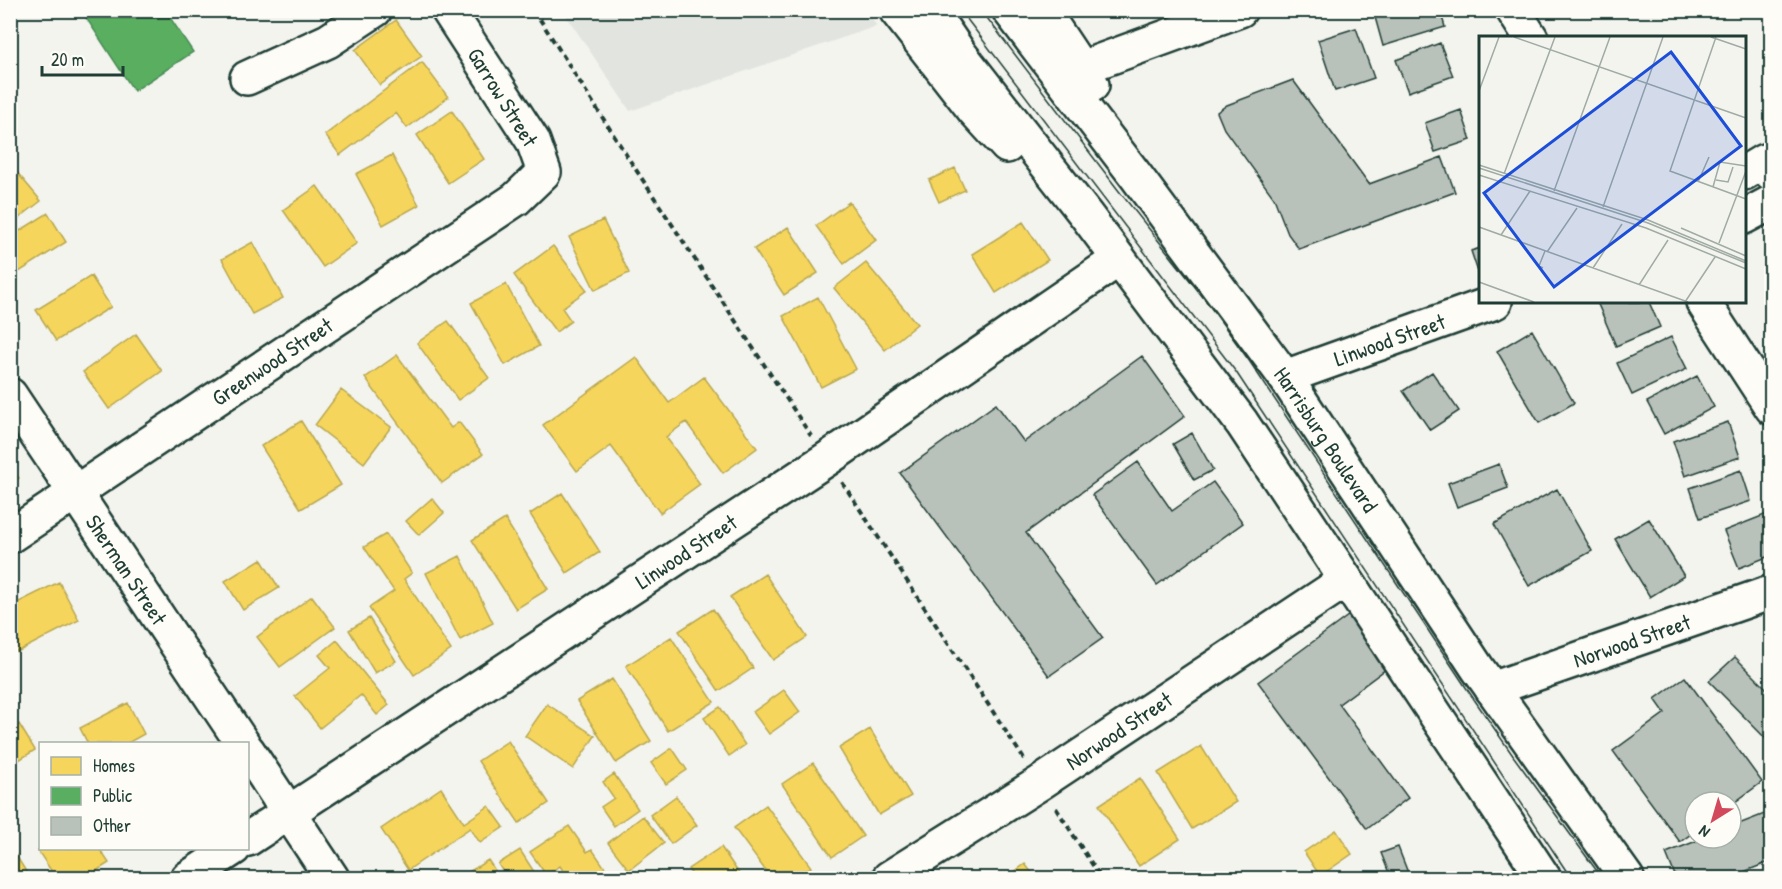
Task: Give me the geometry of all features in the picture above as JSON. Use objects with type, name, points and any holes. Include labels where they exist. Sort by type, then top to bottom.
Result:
[{"type":"street","points":[[247,78],[327,41],[375,10]]},
{"type":"street","name":"Garrow Street","points":[[448,10],[533,141],[544,172],[532,183]]},
{"type":"street","points":[[896,10],[974,110],[1035,176],[1119,259]]},
{"type":"street","points":[[930,10],[960,54],[1119,259],[1242,423],[1544,879]]},
{"type":"street","name":"Harrisburg Boulevard","points":[[1009,10],[1285,377],[1492,689],[1627,879]]},
{"type":"street","points":[[1042,10],[1285,377]]},
{"type":"street","points":[[1081,68],[1240,10]]},
{"type":"street","points":[[1513,10],[1530,36]]},
{"type":"street","points":[[1746,171],[1764,161],[1772,174]]},
{"type":"street","name":"Greenwood Street","points":[[10,536],[516,199],[532,183]]},
{"type":"street","points":[[1746,216],[1772,202]]},
{"type":"street","name":"Linwood Street","points":[[249,838],[827,459],[1119,259]]},
{"type":"street","name":"Linwood Street","points":[[1285,377],[1492,303]]},
{"type":"street","points":[[1704,303],[1772,408]]},
{"type":"street","name":"Sherman Street","points":[[10,395],[242,742]]},
{"type":"street","name":"Norwood Street","points":[[889,879],[1040,783],[1346,580]]},
{"type":"street","name":"Norwood Street","points":[[1492,689],[1772,591]]},
{"type":"street","points":[[249,753],[332,879]]},
{"type":"street","points":[[188,879],[232,850]]},
{"type":"shaded area","points":[[563,11],[866,11],[877,26],[630,111]]},
{"type":"building: Homes","points":[[332,10],[357,10],[340,22]]},
{"type":"building: Homes","points":[[396,20],[422,56],[380,85],[355,50]]},
{"type":"building: Homes","points":[[422,62],[448,97],[407,128],[396,113],[340,155],[325,135]]},
{"type":"building: Homes","points":[[452,111],[484,159],[448,183],[417,135]]},
{"type":"building: Homes","points":[[392,155],[419,205],[383,225],[356,174]]},
{"type":"building: Homes","points":[[955,168],[965,190],[939,202],[929,180]]},
{"type":"building: Homes","points":[[15,170],[41,201],[10,225],[10,174]]},
{"type":"building: Homes","points":[[317,186],[357,243],[323,267],[283,210]]},
{"type":"building: Homes","points":[[849,202],[876,240],[844,264],[816,226]]},
{"type":"building: Homes","points":[[48,213],[66,242],[19,272],[10,259],[10,237]]},
{"type":"building: Homes","points":[[603,220],[629,273],[595,290],[569,237]]},
{"type":"building: Homes","points":[[1023,222],[1048,260],[996,293],[972,254]]},
{"type":"building: Homes","points":[[788,227],[818,273],[784,295],[754,249]]},
{"type":"building: Homes","points":[[253,242],[283,298],[252,314],[222,259]]},
{"type":"building: Homes","points":[[553,246],[587,290],[562,308],[571,321],[556,332],[514,275]]},
{"type":"building: Homes","points":[[866,263],[917,324],[885,350],[834,288]]},
{"type":"building: Homes","points":[[91,276],[111,307],[56,341],[36,310]]},
{"type":"building: Homes","points":[[506,284],[539,346],[505,365],[471,303]]},
{"type":"building: Homes","points":[[818,297],[856,369],[821,387],[783,316]]},
{"type":"building: Homes","points":[[448,321],[489,378],[458,400],[417,343]]},
{"type":"building: Homes","points":[[136,334],[162,371],[109,409],[83,372]]},
{"type":"building: Homes","points":[[397,355],[451,428],[459,422],[483,454],[442,483],[365,378]]},
{"type":"building: Homes","points":[[636,357],[669,403],[704,377],[757,448],[723,473],[686,422],[666,437],[700,484],[660,513],[611,446],[577,471],[543,425]]},
{"type":"building: Homes","points":[[341,390],[391,427],[364,463],[315,425]]},
{"type":"building: Homes","points":[[301,421],[341,485],[301,509],[261,446]]},
{"type":"building: Homes","points":[[10,466],[19,478],[10,484]]},
{"type":"building: Homes","points":[[562,493],[600,552],[567,573],[530,514]]},
{"type":"building: Homes","points":[[432,498],[444,513],[419,535],[406,521]]},
{"type":"building: Homes","points":[[505,519],[548,589],[516,609],[472,540]]},
{"type":"building: Homes","points":[[386,534],[412,573],[404,579],[451,650],[414,675],[369,608],[394,591],[364,547]]},
{"type":"building: Homes","points":[[460,556],[493,623],[460,640],[426,573]]},
{"type":"building: Homes","points":[[261,559],[279,588],[243,610],[225,581]]},
{"type":"building: Homes","points":[[765,574],[807,637],[773,660],[730,597]]},
{"type":"building: Homes","points":[[59,582],[79,620],[17,652],[10,641],[10,596],[15,604]]},
{"type":"building: Homes","points":[[312,596],[335,627],[280,667],[257,637]]},
{"type":"building: Homes","points":[[713,609],[753,668],[719,691],[679,631]]},
{"type":"building: Homes","points":[[369,618],[396,661],[375,673],[349,630]]},
{"type":"building: Homes","points":[[671,637],[714,702],[668,731],[626,666]]},
{"type":"building: Homes","points":[[337,640],[389,705],[377,715],[361,695],[320,728],[295,696],[330,668],[319,655]]},
{"type":"building: Homes","points":[[612,679],[651,741],[616,763],[577,701]]},
{"type":"building: Homes","points":[[784,690],[800,712],[769,734],[753,712]]},
{"type":"building: Homes","points":[[128,703],[144,734],[130,742],[87,742],[80,728]]},
{"type":"building: Homes","points":[[547,704],[595,736],[573,769],[525,736]]},
{"type":"building: Homes","points":[[720,707],[745,745],[729,756],[704,718]]},
{"type":"building: Homes","points":[[19,724],[35,750],[11,765],[10,729]]},
{"type":"building: Homes","points":[[870,729],[911,796],[879,815],[839,748]]},
{"type":"building: Homes","points":[[508,741],[549,803],[519,823],[478,761]]},
{"type":"building: Homes","points":[[1201,746],[1236,802],[1192,829],[1158,773]]},
{"type":"building: Homes","points":[[672,748],[687,770],[666,784],[651,763]]},
{"type":"building: Homes","points":[[813,763],[863,836],[832,857],[782,784]]},
{"type":"building: Homes","points":[[614,774],[638,809],[614,826],[601,807],[614,798],[603,782]]},
{"type":"building: Homes","points":[[1140,778],[1180,839],[1139,866],[1099,805]]},
{"type":"building: Homes","points":[[441,788],[464,823],[489,806],[504,827],[480,843],[470,828],[408,870],[381,829]]},
{"type":"building: Homes","points":[[676,796],[697,825],[671,844],[650,815]]},
{"type":"building: Homes","points":[[766,805],[811,867],[796,878],[771,878],[734,828]]},
{"type":"building: Homes","points":[[643,816],[664,843],[629,870],[608,843]]},
{"type":"building: Homes","points":[[569,826],[587,852],[592,849],[612,878],[568,878],[560,866],[546,875],[530,852]]},
{"type":"building: Homes","points":[[1336,830],[1352,854],[1320,876],[1304,852]]},
{"type":"building: Homes","points":[[10,846],[30,878],[10,878]]},
{"type":"building: Homes","points":[[721,847],[742,878],[694,878],[688,869]]},
{"type":"building: Homes","points":[[100,850],[109,863],[85,878],[56,878],[38,851]]},
{"type":"building: Homes","points":[[520,850],[538,878],[507,878],[498,864]]},
{"type":"building: Homes","points":[[488,860],[500,878],[459,878]]},
{"type":"building: Homes","points":[[1025,864],[1036,878],[1006,878]]},
{"type":"building: Public","points":[[81,10],[165,10],[193,52],[134,91]]},
{"type":"building: Other","points":[[1373,10],[1440,10],[1445,27],[1383,46]]},
{"type":"building: Other","points":[[1356,28],[1374,78],[1335,91],[1318,40]]},
{"type":"building: Other","points":[[1440,43],[1453,76],[1408,92],[1396,60]]},
{"type":"building: Other","points":[[1293,80],[1369,184],[1442,157],[1455,192],[1299,249],[1288,234],[1274,198],[1224,129],[1217,112],[1227,105]]},
{"type":"building: Other","points":[[1461,110],[1471,140],[1435,152],[1425,123]]},
{"type":"building: Other","points":[[1479,248],[1479,275],[1471,251]]},
{"type":"building: Other","points":[[1597,303],[1649,303],[1660,327],[1616,346]]},
{"type":"building: Other","points":[[1532,330],[1574,403],[1539,423],[1497,351]]},
{"type":"building: Other","points":[[1671,337],[1687,369],[1632,395],[1617,363]]},
{"type":"building: Other","points":[[1142,356],[1185,416],[1026,533],[1103,638],[1049,676],[900,473],[996,404],[1024,442]]},
{"type":"building: Other","points":[[1432,372],[1459,411],[1430,430],[1403,391]]},
{"type":"building: Other","points":[[1697,376],[1714,407],[1664,434],[1647,402]]},
{"type":"building: Other","points":[[1728,422],[1740,457],[1685,476],[1673,441]]},
{"type":"building: Other","points":[[1192,433],[1213,470],[1194,480],[1173,444]]},
{"type":"building: Other","points":[[1138,462],[1172,511],[1213,482],[1243,523],[1157,585],[1092,495]]},
{"type":"building: Other","points":[[1499,464],[1508,488],[1457,507],[1448,483]]},
{"type":"building: Other","points":[[1741,470],[1751,501],[1700,518],[1690,488]]},
{"type":"building: Other","points":[[1557,489],[1592,551],[1529,586],[1494,524]]},
{"type":"building: Other","points":[[1772,512],[1772,555],[1739,568],[1724,531]]},
{"type":"building: Other","points":[[1649,519],[1684,576],[1650,597],[1615,539]]},
{"type":"building: Other","points":[[1352,613],[1390,666],[1339,704],[1408,798],[1367,829],[1258,682]]},
{"type":"building: Other","points":[[1735,657],[1772,694],[1772,745],[1709,681]]},
{"type":"building: Other","points":[[1685,677],[1762,782],[1743,796],[1743,790],[1683,790],[1683,840],[1680,842],[1613,751],[1665,713],[1655,699]]},
{"type":"building: Other","points":[[1772,811],[1772,861],[1728,878],[1676,878],[1666,853],[1683,846],[1683,850],[1743,850],[1743,822]]},
{"type":"building: Other","points":[[1398,847],[1410,878],[1391,878],[1381,853]]},
{"type":"tram line","points":[[960,10],[1236,372],[1571,878]]},
{"type":"tram line","points":[[981,10],[1207,302],[1250,362],[1469,692],[1602,878]]}]
